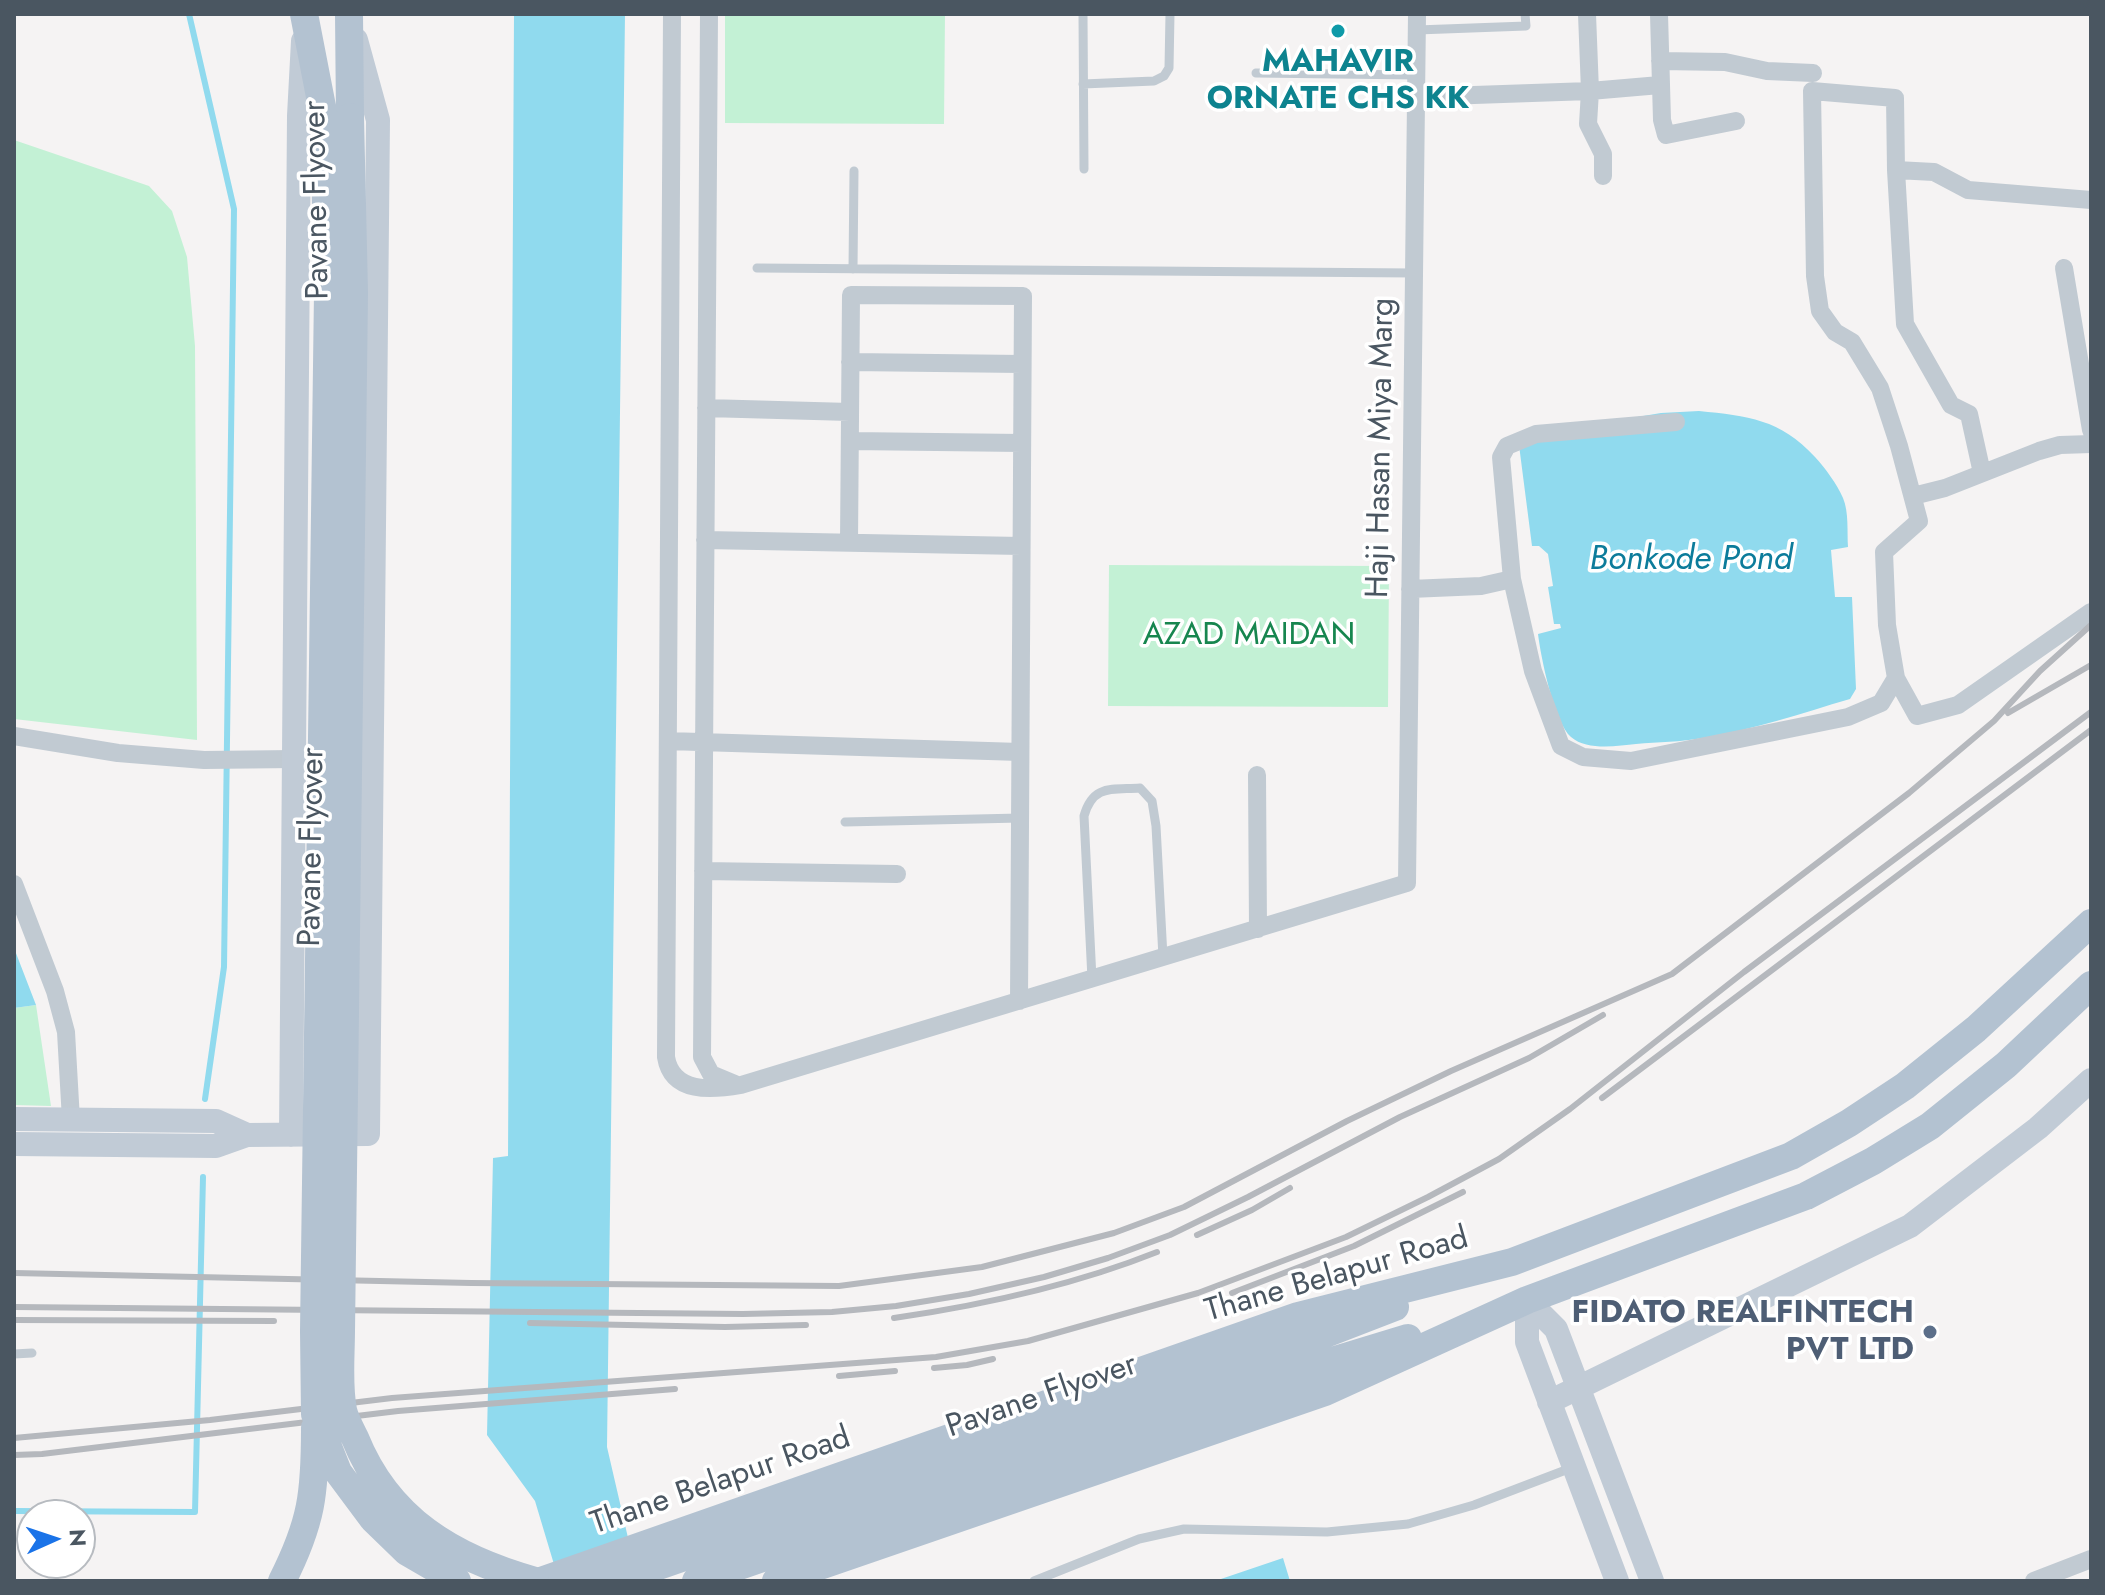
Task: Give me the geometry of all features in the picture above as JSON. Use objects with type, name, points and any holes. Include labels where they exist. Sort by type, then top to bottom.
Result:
[{"type":"main road","name":"Pavane Flyover","points":[[349,14],[337,117],[328,292],[315,1414],[338,1472],[373,1519],[407,1552],[457,1581]]},
{"type":"main road","points":[[14,1144],[216,1146],[247,1135],[368,1134],[378,120],[349,14]]},
{"type":"main road","name":"Pavane Flyover","points":[[304,15],[337,117],[354,293],[341,1330],[343,1411],[363,1458],[393,1502],[423,1531],[460,1554],[498,1570],[543,1580]]},
{"type":"main road","points":[[291,1135],[299,116],[304,15]]},
{"type":"main road","name":"Thane Belapur Road","points":[[543,1580],[1298,1316],[1512,1262],[1779,1161],[1849,1123],[1905,1086],[1976,1029],[2091,923]]},
{"type":"main road","points":[[776,1581],[1325,1392],[1527,1300],[1806,1196],[1873,1161],[1930,1126],[2006,1065],[2091,985]]},
{"type":"main road","points":[[1549,1402],[1910,1226],[2038,1128],[2091,1080]]},
{"type":"main road","points":[[14,1119],[216,1121],[247,1135]]},
{"type":"main road","name":"Pavane Flyover","points":[[696,1581],[1312,1354],[1512,1262]]},
{"type":"main road","name":"Pavane Flyover","points":[[590,1581],[641,1572],[1312,1354],[1527,1300]]},
{"type":"main road","points":[[1527,1300],[1556,1329],[1652,1581]]},
{"type":"main road","points":[[1527,1300],[1527,1342],[1617,1581]]},
{"type":"main road","points":[[282,1581],[300,1546],[312,1507],[315,1414]]},
{"type":"street","points":[[672,14],[667,1065],[674,1078],[686,1085],[726,1088],[741,1085],[1258,929],[1257,775]]},
{"type":"street","points":[[709,14],[702,1057],[711,1074],[741,1085]]},
{"type":"street","points":[[1587,14],[1588,124],[1603,154],[1603,176]]},
{"type":"street","points":[[1659,14],[1662,120],[1666,135],[1736,121]]},
{"type":"street","name":"Haji Hasan Miya Marg","points":[[1258,929],[1407,883],[1417,22]]},
{"type":"street","points":[[1660,61],[1725,62],[1767,71],[1813,73]]},
{"type":"street","points":[[1416,97],[1590,91],[1660,85]]},
{"type":"street","points":[[1982,473],[1969,414],[1951,405],[1905,324],[1895,98],[1812,91],[1815,276],[1820,311],[1835,332],[1852,342],[1880,388],[1919,521],[1884,552],[1887,625],[1896,678],[1917,716],[1958,705],[2091,612]]},
{"type":"street","points":[[1896,170],[1934,172],[1968,190],[2091,200]]},
{"type":"street","points":[[2064,268],[2091,430]]},
{"type":"street","points":[[849,542],[851,295],[1023,296],[1019,1001]]},
{"type":"street","points":[[850,362],[1022,364]]},
{"type":"street","points":[[706,408],[850,412]]},
{"type":"street","points":[[1676,422],[1536,434],[1507,446],[1501,457],[1512,579],[1533,671],[1561,746],[1583,757],[1631,761],[1848,717],[1881,703],[1896,678]]},
{"type":"street","points":[[850,441],[1022,443]]},
{"type":"street","points":[[1913,496],[1945,488],[2049,448],[2091,444]]},
{"type":"street","points":[[705,540],[1021,546]]},
{"type":"street","points":[[1410,589],[1481,586],[1512,579]]},
{"type":"street","points":[[14,736],[118,753],[204,760],[295,759]]},
{"type":"street","points":[[668,741],[1020,752]]},
{"type":"street","points":[[703,871],[897,874]]},
{"type":"street","points":[[14,884],[55,991],[66,1032],[71,1120]]},
{"type":"street","points":[[2034,1581],[2091,1559]]},
{"type":"lane","points":[[1083,14],[1084,169]]},
{"type":"lane","points":[[1083,84],[1154,81],[1164,76],[1169,68],[1170,14]]},
{"type":"lane","points":[[1417,22],[1526,26],[1525,14]]},
{"type":"lane","points":[[1256,73],[1416,75]]},
{"type":"lane","points":[[853,269],[854,171]]},
{"type":"lane","points":[[757,268],[1414,273]]},
{"type":"lane","points":[[1092,979],[1084,816],[1088,802],[1099,791],[1140,788],[1152,801],[1163,957]]},
{"type":"lane","points":[[845,822],[1020,818]]},
{"type":"lane","points":[[14,1354],[32,1353]]},
{"type":"lane","points":[[1034,1581],[1139,1539],[1184,1529],[1327,1532],[1408,1524],[1474,1505],[1574,1466]]},
{"type":"green space","points":[[725,14],[945,14],[944,124],[725,123]]},
{"type":"green space","points":[[14,140],[149,186],[172,211],[187,257],[195,346],[197,740],[14,719]]},
{"type":"green space","name":"AZAD MAIDAN","points":[[1109,565],[1389,566],[1388,707],[1108,706]]},
{"type":"green space","points":[[36,1005],[51,1106],[14,1105],[14,1008]]},
{"type":"water","points":[[514,14],[625,14],[607,1447],[638,1581],[559,1581],[535,1501],[487,1435],[493,1158],[508,1156]]},
{"type":"water","name":"Bonkode Pond","points":[[1699,411],[1748,418],[1789,434],[1815,457],[1838,487],[1846,509],[1848,547],[1831,550],[1835,597],[1852,597],[1856,689],[1850,699],[1722,735],[1611,746],[1585,744],[1571,737],[1565,729],[1545,673],[1538,634],[1561,628],[1560,624],[1554,624],[1548,587],[1553,586],[1548,554],[1539,546],[1532,546],[1519,445],[1536,434],[1661,413]]},
{"type":"water","points":[[14,948],[36,1005],[14,1008]]},
{"type":"water","points":[[1283,1558],[1290,1581],[1215,1581]]},
{"type":"waterway","points":[[189,14],[234,209],[224,967],[205,1099]]},
{"type":"waterway","points":[[14,1511],[195,1512],[203,1177]]},
{"type":"railway","points":[[14,1273],[471,1283],[839,1286],[982,1267],[1114,1233],[1184,1207],[1347,1121],[1451,1071],[1672,974],[1909,793],[1994,721],[2040,671],[2091,625]]},
{"type":"railway","points":[[2008,713],[2091,665]]},
{"type":"railway","points":[[14,1438],[210,1420],[392,1398],[936,1357],[1028,1341],[1198,1293],[1346,1237],[1499,1159],[1570,1109],[1744,972],[2091,712]]},
{"type":"railway","points":[[1602,1098],[2091,730]]},
{"type":"railway","points":[[14,1307],[743,1314],[832,1312],[969,1294],[1044,1277],[1170,1235],[1400,1117],[1529,1058],[1603,1015]]},
{"type":"railway","points":[[1197,1235],[1252,1210],[1290,1188]]},
{"type":"railway","points":[[1232,1293],[1354,1246],[1463,1192]]},
{"type":"railway","points":[[894,1318],[1027,1293],[1093,1275],[1157,1252]]},
{"type":"railway","points":[[14,1320],[274,1321]]},
{"type":"railway","points":[[530,1323],[725,1327],[806,1325]]},
{"type":"railway","points":[[934,1368],[993,1359]]},
{"type":"railway","points":[[839,1376],[895,1371]]},
{"type":"railway","points":[[14,1455],[398,1411],[675,1389]]},
{"type":"place","name":"MAHAVIR ORNATE CHS KK","points":[[1338,31]]},
{"type":"place","name":"FIDATO REALFINTECH PVT LTD","points":[[1930,1332]]}]
